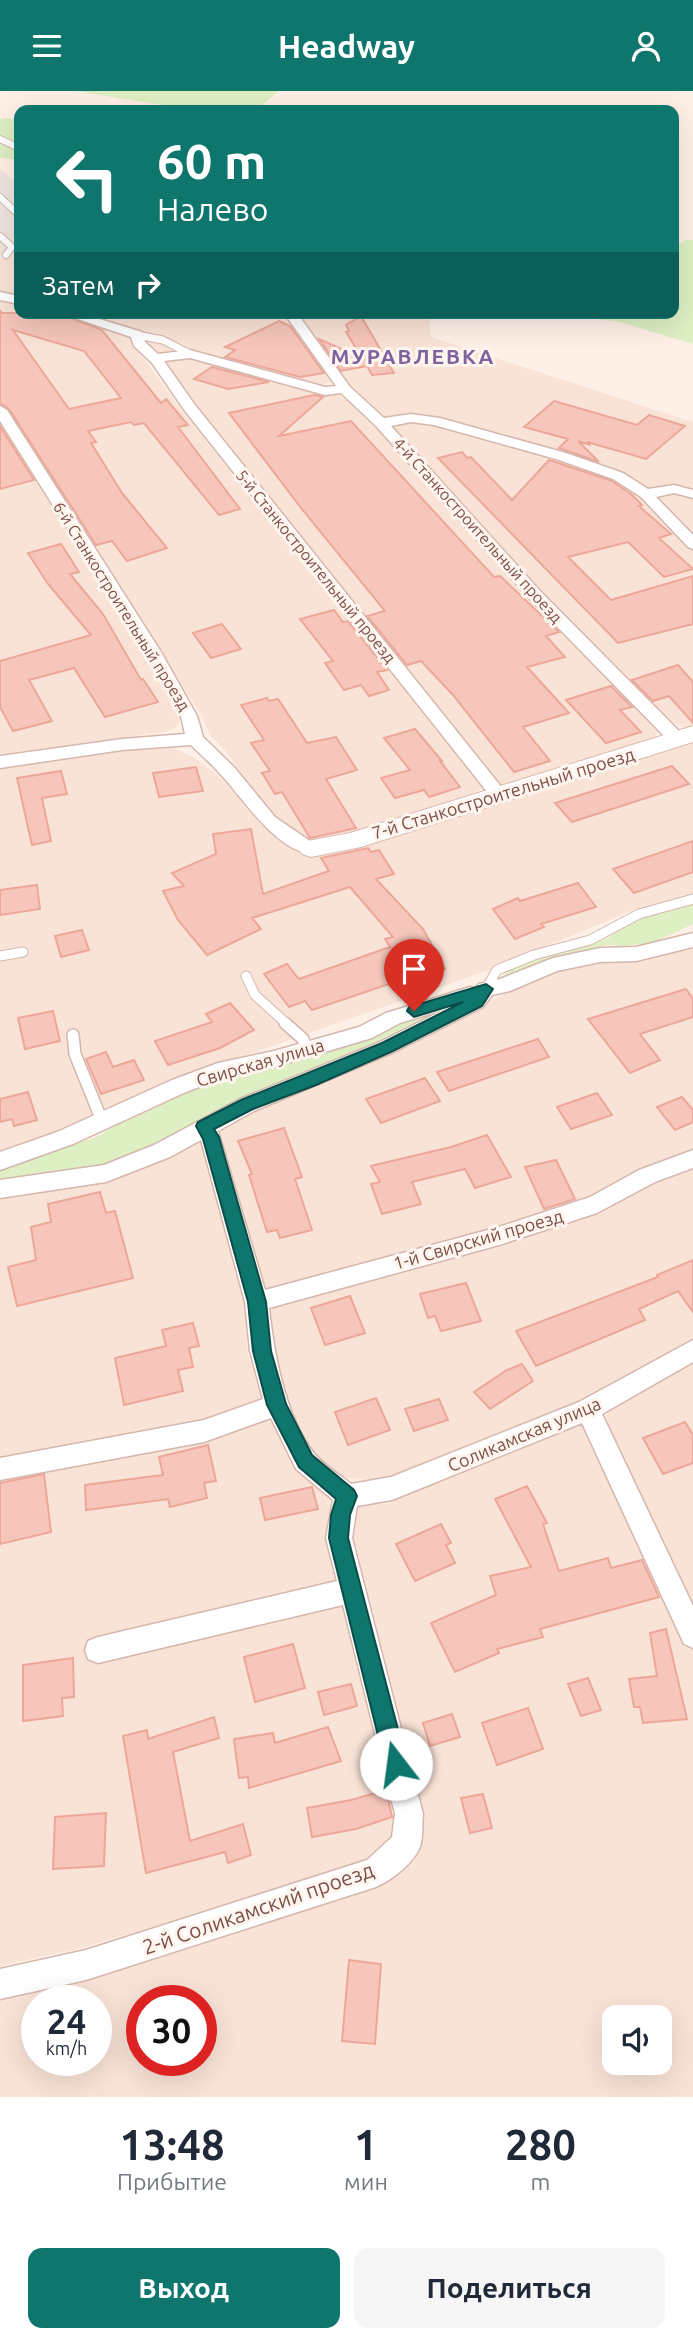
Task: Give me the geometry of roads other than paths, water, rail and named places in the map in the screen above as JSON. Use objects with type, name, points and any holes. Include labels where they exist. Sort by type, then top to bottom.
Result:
[{"type":"street","points":[[85,319],[137,335]]},
{"type":"street","name":"4-й Станкостроительный проезд","points":[[294,319],[344,389],[381,423],[536,595],[685,736]]},
{"type":"street","name":"5-й Станкостроительный проезд","points":[[137,335],[139,343],[157,360],[190,408],[498,795]]},
{"type":"street","points":[[157,360],[166,355],[190,353],[325,391],[344,389]]},
{"type":"street","name":"6-й Станкостроительный проезд","points":[[1,414],[153,652],[189,716],[195,739],[228,771],[269,821],[284,834],[311,848]]},
{"type":"street","points":[[381,423],[411,418],[435,422],[618,476],[646,494],[693,544]]},
{"type":"street","points":[[646,494],[674,489],[693,494]]},
{"type":"street","name":"7-й Станкостроительный проезд","points":[[311,848],[352,841],[685,736]]},
{"type":"street","points":[[0,762],[113,744],[195,739]]},
{"type":"street","name":"Свирская улица","points":[[0,1161],[65,1138],[225,1069],[365,1033],[393,1018],[503,986],[595,947],[636,954],[693,940]]},
{"type":"street","name":"Свирская улица","points":[[0,1189],[106,1173],[162,1151],[247,1105],[387,1047],[476,1002],[486,989]]},
{"type":"street","points":[[204,1126],[211,1137],[257,1302],[262,1351],[277,1405],[305,1461],[347,1496]]},
{"type":"street","name":"1-й Свирский проезд","points":[[257,1302],[499,1236],[597,1204],[647,1175],[693,1159]]},
{"type":"street","name":"Соликамская улица","points":[[347,1496],[392,1488],[588,1410],[693,1350]]},
{"type":"street","points":[[0,1469],[204,1431],[277,1405]]},
{"type":"street","points":[[588,1410],[693,1635]]},
{"type":"street","name":"2-й Соликамский проезд","points":[[0,1984],[86,1965],[376,1872],[406,1844],[409,1814],[339,1538],[341,1515],[347,1496]]},
{"type":"street","points":[[98,1650],[351,1590]]},
{"type":"lane","points":[[0,197],[14,210]]},
{"type":"lane","points":[[0,236],[12,247],[3,255]]},
{"type":"lane","points":[[137,335],[163,340],[190,353]]},
{"type":"lane","points":[[595,947],[639,914],[693,899]]},
{"type":"lane","points":[[0,956],[23,952]]},
{"type":"lane","points":[[246,976],[255,995],[303,1039],[306,1049]]},
{"type":"lane","points":[[74,1035],[75,1053],[102,1121]]},
{"type":"district","name":"МУРАВЛЕВКА","points":[[413,356]]}]
